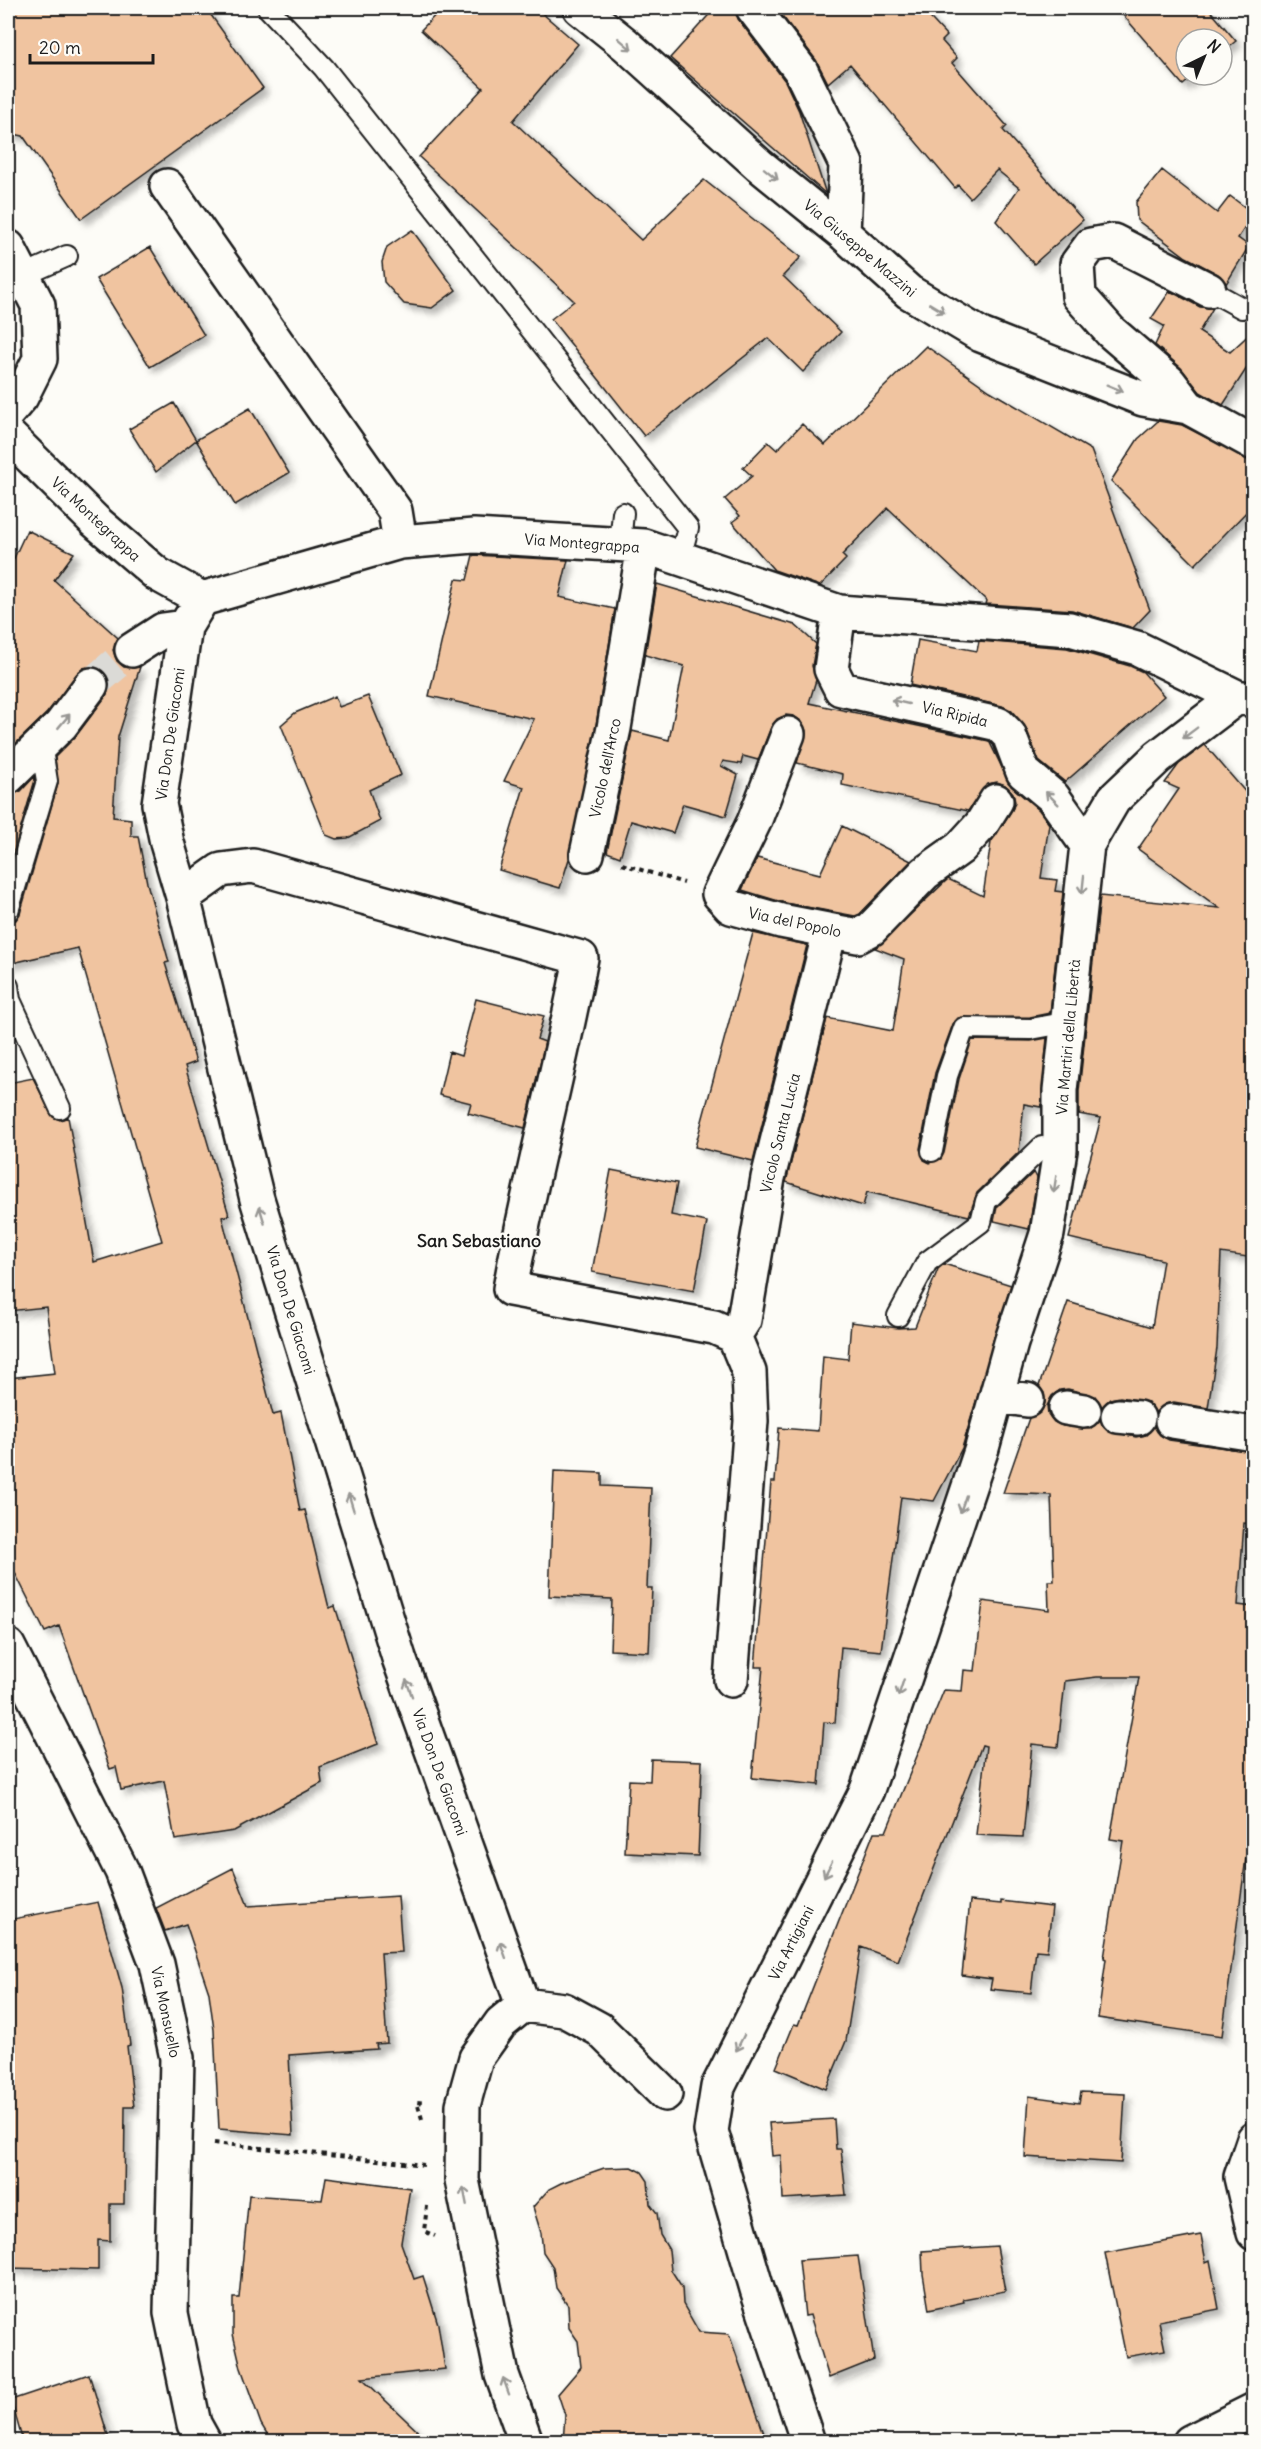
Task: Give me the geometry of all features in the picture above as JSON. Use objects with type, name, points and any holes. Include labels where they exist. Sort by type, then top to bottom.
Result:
[{"type":"street","name":"Via Giuseppe Mazzini","points":[[580,8],[625,44],[759,165],[843,233],[909,291],[981,335],[1143,399],[1188,407],[1254,443]]},
{"type":"street","points":[[753,8],[801,71],[846,164],[843,233]]},
{"type":"street","points":[[167,186],[395,511],[400,542]]},
{"type":"street","name":"Via Giuseppe Mazzini","points":[[1188,407],[1169,382],[1112,332],[1079,296],[1077,264],[1091,244],[1113,241],[1209,290]]},
{"type":"street","points":[[8,247],[38,305],[40,359],[21,397],[8,412]]},
{"type":"street","name":"Via Montegrappa","points":[[8,435],[95,521],[157,574],[202,599],[400,542],[474,536],[629,534],[680,558],[839,612],[1070,629],[1137,648],[1245,699]]},
{"type":"street","name":"Vicolo dell'Arco","points":[[587,854],[614,728],[629,534]]},
{"type":"street","name":"Via Don De Giacomi","points":[[202,599],[185,627],[159,804],[167,843],[183,897],[257,1199],[399,1658],[523,2006]]},
{"type":"street","name":"Via Ripida","points":[[839,612],[831,669],[841,689],[998,724],[1010,735],[1019,774],[1053,797],[1087,845]]},
{"type":"street","points":[[132,650],[163,630],[185,627]]},
{"type":"street","points":[[8,777],[61,725],[91,685]]},
{"type":"street","name":"Via Martiri della Libertà","points":[[982,1448],[1012,1398],[1011,1343],[1047,1234],[1060,1150],[1060,1090],[1087,845],[1114,799],[1158,757],[1245,699]]},
{"type":"street","points":[[719,894],[754,822],[788,734]]},
{"type":"street","name":"Via del Popolo","points":[[719,894],[731,908],[781,921],[858,936],[871,928],[925,873],[960,848],[981,825],[996,801]]},
{"type":"street","points":[[183,897],[220,870],[253,866],[581,958],[561,1061],[528,1194],[510,1289],[714,1327],[734,1336],[749,1372],[751,1421],[731,1680]]},
{"type":"street","name":"Vicolo Santa Lucia","points":[[734,1336],[744,1320],[768,1179],[830,931]]},
{"type":"street","points":[[1172,1421],[1254,1434]]},
{"type":"street","name":"Via Artigiani","points":[[808,2442],[757,2289],[711,2131],[718,2087],[867,1790],[982,1448]]},
{"type":"street","name":"Via Monsuello","points":[[8,1646],[122,1872],[157,1964],[177,2058],[177,2139],[171,2313],[194,2424],[204,2442]]},
{"type":"street","points":[[526,2442],[502,2375],[462,2181],[463,2105],[476,2058],[501,2023],[523,2006],[564,2010],[599,2029],[665,2094]]},
{"type":"street","points":[[1254,2139],[1241,2177],[1254,2233]]},
{"type":"street","points":[[1190,2442],[1254,2410]]},
{"type":"lane","points":[[268,8],[324,68],[688,528],[680,558]]},
{"type":"lane","points":[[22,276],[67,256]]},
{"type":"lane","points":[[1209,290],[1242,308]]},
{"type":"lane","points":[[8,911],[46,781],[41,744]]},
{"type":"lane","points":[[8,986],[10,1000],[60,1108]]},
{"type":"lane","points":[[932,1151],[947,1076],[964,1028],[1031,1029],[1069,1022]]},
{"type":"lane","points":[[898,1316],[927,1262],[981,1222],[986,1201],[1006,1180],[1042,1147],[1060,1150]]},
{"type":"path","points":[[587,854],[719,894]]},
{"type":"path","points":[[417,2102],[423,2121]]},
{"type":"path","points":[[177,2139],[431,2166]]},
{"type":"building","points":[[8,8],[206,8],[263,88],[81,219],[23,136],[8,133]]},
{"type":"building","points":[[442,8],[536,8],[578,44],[513,121],[641,240],[704,180],[801,257],[783,276],[841,332],[803,372],[768,338],[644,436],[551,319],[574,301],[419,157],[483,88],[421,30]]},
{"type":"building","points":[[715,8],[735,8],[738,19],[785,81],[799,111],[826,194],[670,58]]},
{"type":"building","points":[[776,8],[921,8],[947,36],[942,41],[957,58],[952,63],[1007,126],[1003,130],[1083,220],[1034,264],[996,221],[1019,188],[997,170],[970,198],[958,185],[955,188],[850,64],[828,83],[816,60]]},
{"type":"building","points":[[1117,8],[1208,8],[1224,27],[1174,27],[1174,74]]},
{"type":"building","points":[[1162,170],[1217,213],[1230,196],[1254,214],[1238,238],[1249,246],[1226,284],[1218,274],[1186,257],[1137,220],[1136,202]]},
{"type":"building","points":[[412,230],[456,290],[432,308],[404,304],[384,282],[382,262],[387,247]]},
{"type":"building","points":[[150,247],[204,335],[150,367],[96,279]]},
{"type":"building","points":[[1170,291],[1200,307],[1213,308],[1199,332],[1230,352],[1254,330],[1254,357],[1223,405],[1200,392],[1181,368],[1155,345],[1164,326],[1151,319]]},
{"type":"building","points":[[926,346],[990,391],[1091,450],[1150,610],[1133,628],[1072,610],[986,604],[987,601],[888,508],[842,555],[846,559],[820,586],[774,570],[732,522],[740,516],[725,499],[752,476],[743,468],[768,442],[777,450],[802,424],[825,445]]},
{"type":"building","points":[[174,403],[196,440],[156,472],[129,429]]},
{"type":"building","points":[[250,408],[289,473],[235,505],[196,440]]},
{"type":"building","points":[[1158,421],[1182,425],[1254,462],[1254,504],[1195,565],[1111,481],[1138,439]]},
{"type":"building","points":[[27,530],[74,553],[54,580],[118,638],[113,650],[117,661],[124,667],[140,667],[118,737],[113,817],[131,819],[131,836],[138,836],[147,883],[169,962],[165,963],[196,1062],[185,1066],[229,1215],[222,1217],[273,1415],[281,1413],[300,1511],[305,1510],[329,1608],[335,1606],[378,1744],[320,1767],[322,1783],[234,1831],[175,1840],[164,1781],[121,1790],[116,1767],[110,1769],[59,1626],[45,1632],[8,1559],[8,1378],[55,1373],[46,1307],[8,1311],[8,1083],[33,1078],[53,1117],[60,1120],[68,1117],[94,1262],[162,1241],[78,948],[8,964],[8,923],[16,920],[20,914],[58,784],[55,757],[76,736],[106,696],[110,687],[108,677],[102,670],[93,666],[83,668],[47,713],[8,751],[8,571]]},
{"type":"building","points":[[473,555],[568,560],[559,597],[615,609],[596,725],[569,859],[560,888],[499,870],[524,787],[504,781],[534,719],[429,696],[456,579],[467,580]]},
{"type":"building","points":[[657,584],[795,625],[816,644],[812,666],[816,680],[809,703],[989,741],[1011,786],[1039,810],[1049,824],[1041,878],[1057,880],[1055,891],[1063,892],[1050,1013],[1030,1017],[958,1018],[953,1024],[935,1073],[920,1149],[924,1160],[930,1163],[941,1159],[944,1153],[959,1079],[972,1040],[1031,1041],[1047,1038],[1041,1107],[1024,1104],[1019,1152],[977,1193],[969,1216],[867,1192],[863,1206],[786,1182],[827,1018],[893,1031],[904,959],[875,948],[948,879],[983,896],[991,842],[1012,810],[1015,802],[1013,793],[1005,785],[997,782],[988,784],[968,811],[842,785],[843,774],[797,763],[806,731],[802,722],[794,716],[786,715],[777,719],[771,727],[758,760],[743,756],[741,764],[723,761],[721,766],[738,775],[726,816],[683,804],[673,833],[631,821],[620,857],[607,852],[632,731],[669,740],[684,666],[645,655]]},
{"type":"building","points":[[918,640],[977,651],[979,641],[1067,648],[1130,666],[1143,672],[1164,696],[1065,782],[1039,761],[1026,728],[1011,710],[910,685]]},
{"type":"building","points":[[335,696],[339,707],[368,696],[401,775],[369,790],[380,821],[348,838],[336,839],[326,835],[281,725],[295,713]]},
{"type":"building","points":[[1205,745],[1254,802],[1254,1258],[1221,1253],[1217,1348],[1208,1408],[1174,1402],[1165,1404],[1156,1413],[1148,1402],[1120,1397],[1110,1399],[1102,1407],[1095,1396],[1068,1389],[1060,1390],[1052,1396],[1047,1406],[1048,1414],[1054,1422],[1063,1426],[1090,1429],[1100,1419],[1108,1431],[1136,1437],[1146,1435],[1154,1426],[1160,1435],[1169,1440],[1254,1452],[1254,1524],[1244,1523],[1238,1605],[1254,1607],[1254,1859],[1246,1858],[1222,2036],[1098,2018],[1106,1959],[1104,1958],[1123,1841],[1110,1839],[1139,1677],[1097,1677],[1065,1681],[1058,1747],[1032,1744],[1023,1837],[976,1835],[986,1746],[982,1745],[898,1961],[861,1947],[846,2041],[826,2089],[776,2068],[794,2024],[798,2025],[874,1832],[886,1832],[944,1690],[962,1691],[964,1670],[975,1671],[983,1601],[1049,1610],[1048,1581],[1054,1581],[1051,1495],[1003,1493],[1029,1418],[1041,1412],[1045,1403],[1044,1393],[1039,1386],[1068,1302],[1152,1327],[1163,1260],[1069,1238],[1101,1118],[1079,1114],[1079,1091],[1100,896],[1219,908],[1138,849],[1179,789],[1165,783],[1179,764]]},
{"type":"building","points":[[34,777],[8,871],[8,795],[21,791]]},
{"type":"building","points":[[842,826],[911,861],[860,914],[855,916],[785,903],[742,890],[757,858],[820,874]]},
{"type":"building","points":[[753,933],[807,945],[753,1161],[695,1147]]},
{"type":"building","points":[[476,999],[544,1016],[537,1039],[545,1042],[525,1128],[468,1113],[471,1103],[439,1095],[449,1052],[461,1056]]},
{"type":"building","points":[[611,1170],[677,1183],[671,1215],[707,1222],[694,1291],[592,1272]]},
{"type":"building","points":[[1034,1172],[1037,1178],[1029,1229],[994,1221],[997,1207]]},
{"type":"building","points":[[944,1264],[1011,1285],[962,1448],[934,1501],[901,1497],[881,1651],[841,1647],[835,1723],[824,1722],[819,1785],[752,1778],[763,1667],[755,1667],[771,1482],[775,1482],[779,1428],[818,1431],[823,1356],[848,1359],[851,1322],[898,1328],[915,1327],[938,1269]]},
{"type":"building","points":[[554,1471],[602,1473],[602,1486],[651,1488],[647,1588],[652,1588],[649,1652],[610,1650],[612,1599],[549,1596]]},
{"type":"building","points":[[651,1759],[702,1761],[698,1856],[625,1853],[629,1780],[650,1781]]},
{"type":"building","points":[[233,1868],[248,1906],[398,1896],[402,1952],[381,1953],[387,2043],[376,2044],[377,2049],[289,2055],[293,2135],[219,2129],[214,2030],[209,1993],[186,1924],[165,1931],[156,1908]]},
{"type":"building","points":[[970,1901],[1001,1904],[1001,1901],[1052,1907],[1047,1951],[1036,1950],[1031,1993],[990,1989],[992,1979],[962,1975]]},
{"type":"building","points":[[98,1902],[122,1988],[130,2045],[127,2046],[134,2107],[125,2107],[124,2204],[110,2204],[110,2241],[98,2240],[98,2270],[8,2268],[8,1920]]},
{"type":"building","points":[[1081,2092],[1125,2094],[1121,2163],[1025,2157],[1029,2096],[1079,2103]]},
{"type":"building","points":[[834,2119],[836,2149],[841,2149],[846,2195],[783,2199],[781,2155],[772,2156],[769,2123]]},
{"type":"building","points":[[632,2167],[642,2172],[648,2181],[650,2204],[657,2213],[660,2235],[669,2250],[671,2270],[682,2287],[683,2304],[699,2332],[729,2334],[767,2442],[563,2442],[565,2415],[558,2394],[581,2367],[578,2341],[569,2328],[568,2305],[556,2288],[553,2267],[543,2252],[541,2233],[533,2207],[549,2189],[561,2183],[604,2168]]},
{"type":"building","points":[[326,2177],[410,2188],[401,2243],[414,2279],[423,2276],[438,2324],[445,2369],[362,2378],[429,2442],[272,2442],[261,2424],[241,2368],[233,2334],[233,2298],[239,2298],[249,2195],[322,2200]]},
{"type":"building","points":[[1201,2235],[1206,2262],[1210,2260],[1219,2309],[1159,2321],[1165,2350],[1126,2357],[1105,2253]]},
{"type":"building","points":[[997,2246],[1005,2291],[963,2299],[964,2302],[929,2310],[922,2251]]},
{"type":"building","points":[[858,2256],[874,2360],[829,2378],[810,2315],[805,2316],[799,2260]]},
{"type":"building","points":[[89,2374],[110,2442],[23,2442],[11,2400]]},
{"type":"tunnel","points":[[91,685],[132,650]]},
{"type":"district","name":"San Sebastiano","points":[[479,1240]]}]
